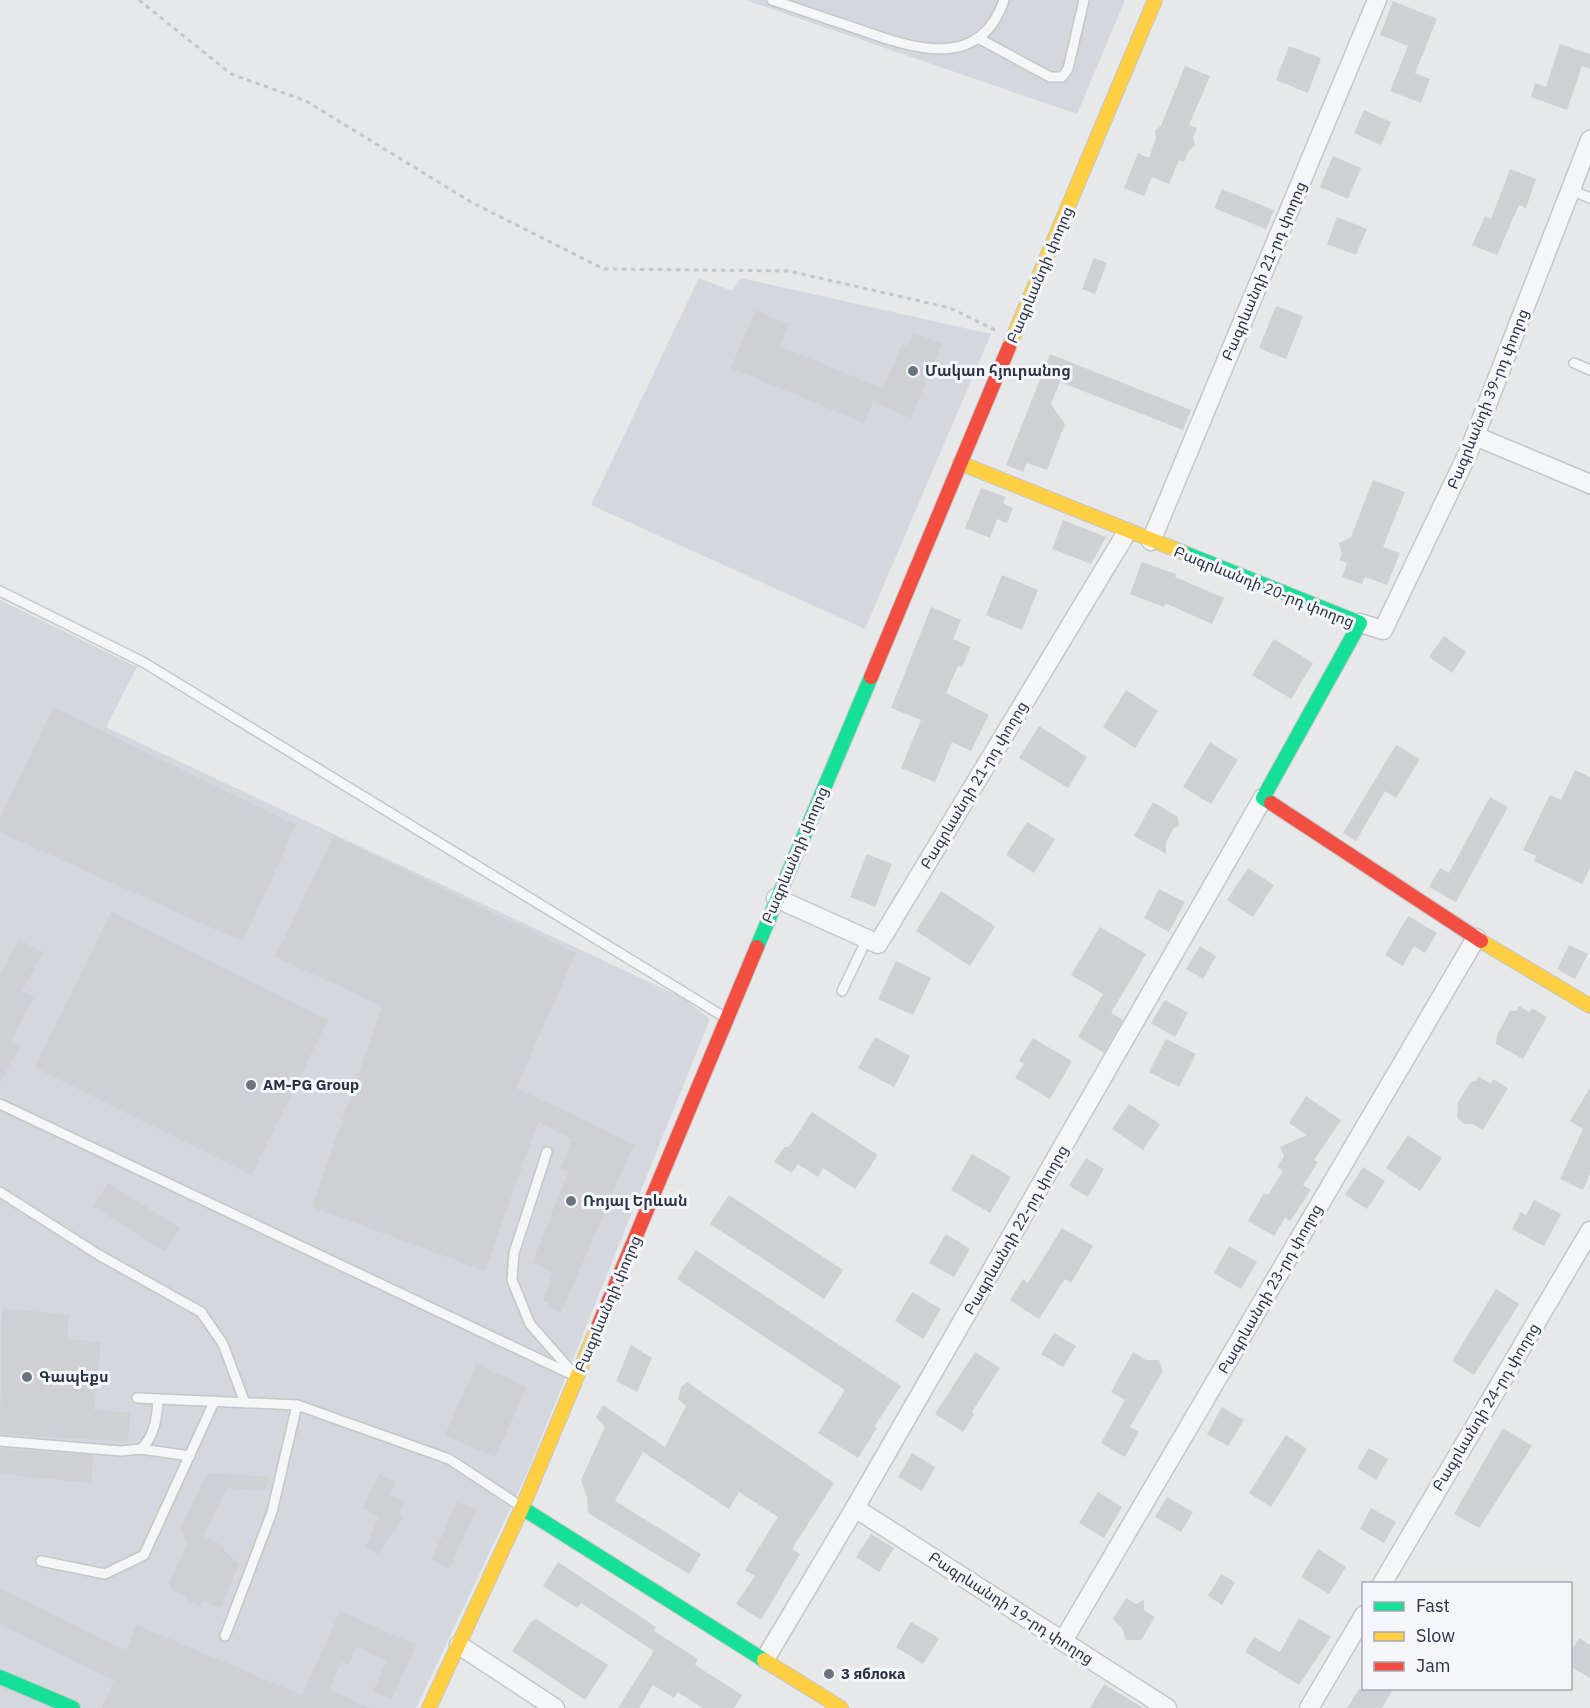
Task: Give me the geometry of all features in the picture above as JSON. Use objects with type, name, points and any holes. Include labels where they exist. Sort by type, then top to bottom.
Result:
[{"type":"main road","name":"Բագրևանդի փողոց","points":[[429,1708],[522,1508],[776,898],[1155,0]]},
{"type":"main road","name":"Բագրևանդի 20-րդ փողոց","points":[[960,463],[1360,624],[1263,798]]},
{"type":"main road","points":[[1263,798],[1476,938],[1590,1006]]},
{"type":"main road","points":[[522,1508],[841,1708]]},
{"type":"main road","points":[[0,1677],[73,1708]]},
{"type":"street","name":"Բագրևանդի 21-րդ փողոց","points":[[1150,541],[1377,0]]},
{"type":"street","name":"Բագրևանդի 39-րդ փողոց","points":[[1360,624],[1383,630],[1475,436],[1590,140]]},
{"type":"street","points":[[1475,436],[1590,484]]},
{"type":"street","name":"Բագրևանդի 21-րդ փողոց","points":[[867,939],[878,944],[1127,532]]},
{"type":"street","name":"Բագրևանդի 22-րդ փողոց","points":[[765,1659],[855,1508],[1263,798]]},
{"type":"street","points":[[776,898],[867,939]]},
{"type":"street","name":"Բագրևանդի 23-րդ փողոց","points":[[1063,1641],[1476,938]]},
{"type":"street","name":"Բագրևանդի 24-րդ փողոց","points":[[1383,1582],[1590,1231]]},
{"type":"street","name":"Բագրևանդի 19-րդ փողոց","points":[[855,1508],[1167,1708]]},
{"type":"street","points":[[1309,1708],[1362,1618]]},
{"type":"street","points":[[459,1645],[555,1708]]},
{"type":"lane","points":[[772,0],[901,44],[936,51],[957,48],[978,38],[998,20],[1004,0]]},
{"type":"lane","points":[[978,38],[1050,77],[1062,77],[1068,69],[1084,0]]},
{"type":"lane","points":[[1571,190],[1590,198]]},
{"type":"lane","points":[[1574,363],[1590,369]]},
{"type":"lane","points":[[0,591],[143,662],[726,1018]]},
{"type":"lane","points":[[842,991],[867,939]]},
{"type":"lane","points":[[0,1104],[577,1377]]},
{"type":"lane","points":[[547,1152],[514,1253],[512,1280],[530,1324],[577,1377]]},
{"type":"lane","points":[[0,1192],[99,1255],[201,1312],[223,1344],[245,1403]]},
{"type":"lane","points":[[137,1398],[297,1406],[449,1459],[522,1508]]},
{"type":"lane","points":[[141,1449],[148,1441],[157,1420],[158,1399]]},
{"type":"lane","points":[[41,1561],[105,1574],[144,1555],[214,1401]]},
{"type":"lane","points":[[225,1636],[272,1512],[297,1406]]},
{"type":"lane","points":[[0,1441],[121,1451],[141,1449],[190,1455]]},
{"type":"path","points":[[139,0],[231,74],[306,101],[471,202],[604,269],[789,271],[950,308],[1013,338]]},
{"type":"shaded area","points":[[745,0],[1125,0],[1077,114]]},
{"type":"shaded area","points":[[699,278],[732,291],[741,278],[991,334],[865,629],[591,505]]},
{"type":"shaded area","points":[[0,600],[137,667],[106,727],[681,997],[710,1019],[527,1473],[416,1708],[0,1708]]},
{"type":"building","points":[[1393,1],[1437,19],[1415,73],[1430,79],[1421,103],[1390,91],[1408,46],[1380,35]]},
{"type":"building","points":[[1560,44],[1590,54],[1590,69],[1582,66],[1567,110],[1531,97],[1535,83],[1546,87]]},
{"type":"building","points":[[1289,46],[1321,58],[1308,93],[1276,80]]},
{"type":"building","points":[[1185,66],[1210,76],[1189,125],[1197,128],[1193,137],[1195,146],[1189,150],[1184,162],[1179,160],[1169,184],[1152,177],[1144,196],[1124,188],[1138,153],[1149,158],[1156,138],[1155,130],[1161,126]]},
{"type":"building","points":[[1364,110],[1391,122],[1381,145],[1354,133]]},
{"type":"building","points":[[1333,156],[1361,168],[1348,199],[1320,187]]},
{"type":"building","points":[[1510,169],[1536,179],[1526,208],[1519,205],[1497,255],[1472,245],[1485,216],[1491,219]]},
{"type":"building","points":[[1222,189],[1274,210],[1266,229],[1214,208]]},
{"type":"building","points":[[1337,217],[1367,229],[1356,255],[1327,244]]},
{"type":"building","points":[[1094,258],[1107,263],[1095,294],[1082,289]]},
{"type":"building","points":[[1276,306],[1303,316],[1286,359],[1259,348]]},
{"type":"building","points":[[755,310],[789,324],[780,346],[883,389],[902,344],[907,346],[913,332],[942,344],[911,418],[873,402],[864,423],[731,368]]},
{"type":"building","points":[[1050,354],[1191,410],[1183,430],[1060,382],[1051,404],[1065,424],[1047,470],[1027,463],[1023,472],[1006,465]]},
{"type":"building","points":[[1373,480],[1405,492],[1383,547],[1400,553],[1387,585],[1365,577],[1362,584],[1342,577],[1347,563],[1339,560],[1342,554],[1339,543],[1351,537]]},
{"type":"building","points":[[981,488],[1006,497],[1003,503],[1013,508],[1007,523],[997,519],[990,538],[965,528]]},
{"type":"building","points":[[1063,520],[1106,537],[1091,564],[1052,549]]},
{"type":"building","points":[[1142,562],[1176,574],[1175,577],[1224,598],[1212,624],[1165,603],[1164,607],[1130,594]]},
{"type":"building","points":[[1002,575],[1038,590],[1022,630],[986,615]]},
{"type":"building","points":[[931,607],[961,620],[953,639],[971,647],[962,667],[958,666],[946,693],[989,715],[971,751],[952,742],[935,782],[901,768],[921,720],[891,708]]},
{"type":"building","points":[[1444,636],[1466,652],[1452,673],[1429,657]]},
{"type":"building","points":[[1274,639],[1313,663],[1291,699],[1252,675]]},
{"type":"building","points":[[1126,690],[1158,711],[1135,748],[1103,727]]},
{"type":"building","points":[[53,707],[296,825],[243,942],[0,832],[0,818]]},
{"type":"building","points":[[1039,726],[1087,757],[1068,788],[1019,758]]},
{"type":"building","points":[[1210,742],[1238,760],[1211,804],[1183,787]]},
{"type":"building","points":[[1396,745],[1420,759],[1396,798],[1385,791],[1356,841],[1343,833]]},
{"type":"building","points":[[1575,770],[1590,777],[1590,868],[1582,884],[1534,861],[1536,856],[1523,850],[1550,795],[1561,800]]},
{"type":"building","points":[[1490,797],[1508,807],[1456,902],[1429,887],[1440,868],[1449,873]]},
{"type":"building","points":[[1153,802],[1178,817],[1179,826],[1174,828],[1166,842],[1166,854],[1134,836]]},
{"type":"building","points":[[1027,822],[1055,839],[1034,873],[1006,855]]},
{"type":"building","points":[[334,836],[576,953],[516,1088],[634,1144],[561,1313],[547,1308],[548,1303],[543,1301],[553,1272],[532,1263],[568,1172],[560,1169],[572,1139],[538,1122],[485,1271],[312,1207],[382,1006],[275,957]]},
{"type":"building","points":[[867,854],[892,864],[875,907],[850,897]]},
{"type":"building","points":[[1248,868],[1274,885],[1253,917],[1227,900]]},
{"type":"building","points":[[1159,889],[1185,902],[1169,932],[1144,918]]},
{"type":"building","points":[[941,891],[995,926],[970,966],[916,931]]},
{"type":"building","points":[[111,912],[328,1020],[251,1175],[34,1067]]},
{"type":"building","points":[[1408,916],[1437,933],[1425,953],[1414,946],[1403,966],[1385,955]]},
{"type":"building","points":[[1100,927],[1146,954],[1111,1013],[1123,1020],[1104,1053],[1078,1037],[1103,994],[1071,975]]},
{"type":"building","points":[[18,939],[43,952],[22,991],[34,998],[10,1042],[19,1047],[0,1083],[0,974]]},
{"type":"building","points":[[1569,945],[1588,954],[1575,979],[1557,969]]},
{"type":"building","points":[[1200,946],[1216,956],[1203,979],[1186,969]]},
{"type":"building","points":[[896,961],[931,978],[913,1015],[878,999]]},
{"type":"building","points":[[1165,1000],[1188,1013],[1175,1037],[1151,1023]]},
{"type":"building","points":[[1519,1006],[1529,1012],[1532,1008],[1547,1017],[1523,1059],[1496,1044],[1497,1035],[1510,1011],[1516,1011]]},
{"type":"building","points":[[875,1037],[910,1056],[894,1087],[858,1068]]},
{"type":"building","points":[[1033,1038],[1072,1061],[1050,1099],[1015,1078],[1024,1064],[1019,1061]]},
{"type":"building","points":[[1166,1039],[1196,1054],[1179,1087],[1149,1072]]},
{"type":"building","points":[[1478,1076],[1491,1084],[1493,1079],[1508,1088],[1483,1130],[1473,1124],[1464,1124],[1457,1118],[1458,1102],[1471,1082],[1476,1081]]},
{"type":"building","points":[[1590,1088],[1590,1174],[1583,1190],[1560,1179],[1583,1129],[1570,1121]]},
{"type":"building","points":[[1306,1096],[1341,1120],[1314,1160],[1318,1162],[1303,1185],[1311,1190],[1290,1221],[1285,1218],[1274,1236],[1248,1221],[1264,1193],[1268,1195],[1283,1171],[1277,1167],[1284,1156],[1280,1147],[1307,1135],[1289,1123]]},
{"type":"building","points":[[1129,1104],[1160,1124],[1143,1150],[1112,1129]]},
{"type":"building","points":[[812,1112],[878,1155],[855,1189],[823,1168],[818,1177],[798,1164],[792,1173],[774,1162],[784,1147],[789,1147]]},
{"type":"building","points":[[1408,1135],[1442,1158],[1420,1191],[1386,1168]]},
{"type":"building","points":[[972,1154],[1011,1177],[990,1213],[951,1190]]},
{"type":"building","points":[[1086,1158],[1104,1169],[1088,1197],[1069,1186]]},
{"type":"building","points":[[1363,1167],[1385,1181],[1367,1209],[1345,1195]]},
{"type":"building","points":[[108,1183],[180,1228],[165,1252],[93,1206]]},
{"type":"building","points":[[729,1195],[843,1270],[824,1299],[710,1224]]},
{"type":"building","points":[[1534,1200],[1561,1214],[1544,1246],[1512,1229],[1521,1212],[1526,1215]]},
{"type":"building","points":[[1062,1228],[1093,1246],[1071,1283],[1065,1279],[1039,1319],[1010,1300],[1023,1279],[1028,1283]]},
{"type":"building","points":[[946,1234],[970,1249],[954,1277],[929,1263]]},
{"type":"building","points":[[1229,1246],[1257,1262],[1241,1289],[1214,1273]]},
{"type":"building","points":[[696,1250],[901,1386],[874,1427],[877,1428],[858,1458],[818,1433],[845,1390],[677,1279]]},
{"type":"building","points":[[1496,1289],[1519,1304],[1474,1375],[1452,1361]]},
{"type":"building","points":[[912,1292],[941,1309],[923,1339],[895,1321]]},
{"type":"building","points":[[2,1308],[69,1315],[67,1339],[101,1342],[94,1410],[130,1413],[128,1442],[0,1434]]},
{"type":"building","points":[[1054,1333],[1076,1346],[1063,1367],[1041,1354]]},
{"type":"building","points":[[631,1345],[652,1358],[637,1392],[616,1381]]},
{"type":"building","points":[[975,1352],[1000,1368],[972,1412],[974,1414],[963,1432],[935,1414]]},
{"type":"building","points":[[1133,1352],[1146,1360],[1159,1360],[1163,1371],[1130,1427],[1139,1432],[1125,1457],[1101,1443],[1125,1400],[1111,1392]]},
{"type":"building","points":[[476,1364],[527,1387],[495,1457],[445,1435]]},
{"type":"building","points":[[687,1382],[834,1483],[792,1549],[800,1554],[761,1620],[736,1604],[755,1576],[745,1570],[778,1517],[739,1492],[729,1509],[643,1452],[615,1501],[701,1554],[689,1574],[588,1513],[587,1497],[581,1480],[605,1427],[596,1417],[603,1405],[665,1447],[686,1406],[678,1399],[681,1387]]},
{"type":"building","points":[[1222,1407],[1244,1420],[1228,1446],[1207,1434]]},
{"type":"building","points":[[1503,1428],[1532,1446],[1479,1528],[1454,1514]]},
{"type":"building","points":[[1286,1435],[1307,1449],[1271,1507],[1249,1493]]},
{"type":"building","points":[[0,1448],[93,1455],[91,1483],[0,1474]]},
{"type":"building","points":[[1369,1448],[1388,1459],[1376,1480],[1357,1468]]},
{"type":"building","points":[[912,1453],[935,1467],[922,1491],[898,1477]]},
{"type":"building","points":[[207,1473],[270,1477],[265,1491],[227,1488],[203,1536],[224,1546],[224,1551],[239,1564],[221,1607],[213,1606],[205,1601],[199,1606],[187,1600],[187,1597],[171,1590],[169,1582],[187,1543],[180,1528]]},
{"type":"building","points":[[379,1474],[396,1482],[390,1495],[405,1502],[399,1515],[403,1516],[394,1535],[391,1534],[379,1554],[365,1548],[379,1517],[363,1509]]},
{"type":"building","points":[[1098,1492],[1122,1507],[1104,1538],[1079,1523]]},
{"type":"building","points":[[1167,1497],[1193,1512],[1181,1532],[1155,1517]]},
{"type":"building","points":[[457,1502],[476,1510],[450,1568],[431,1560]]},
{"type":"building","points":[[1371,1508],[1396,1522],[1384,1543],[1360,1529]]},
{"type":"building","points":[[871,1534],[894,1548],[879,1572],[856,1557]]},
{"type":"building","points":[[1318,1549],[1346,1567],[1329,1594],[1301,1577]]},
{"type":"building","points":[[558,1562],[656,1627],[654,1631],[698,1659],[695,1665],[742,1695],[734,1708],[702,1708],[678,1692],[674,1698],[653,1685],[639,1708],[618,1708],[654,1651],[581,1603],[577,1608],[543,1586]]},
{"type":"building","points":[[1221,1574],[1235,1582],[1222,1605],[1208,1596]]},
{"type":"building","points":[[0,1589],[126,1650],[137,1625],[302,1695],[340,1611],[416,1645],[392,1699],[373,1691],[387,1661],[356,1647],[349,1665],[342,1662],[329,1690],[370,1708],[102,1708],[114,1680],[0,1625]]},
{"type":"building","points":[[1126,1598],[1136,1604],[1144,1600],[1144,1610],[1155,1617],[1141,1640],[1126,1640],[1122,1628],[1113,1619]]},
{"type":"building","points":[[1299,1618],[1331,1637],[1299,1685],[1245,1652],[1254,1637],[1280,1652]]},
{"type":"building","points":[[536,1619],[608,1665],[585,1700],[512,1651],[530,1623]]},
{"type":"building","points":[[911,1622],[939,1638],[923,1664],[896,1647]]},
{"type":"building","points":[[1579,1638],[1590,1645],[1590,1678],[1572,1667],[1572,1650]]},
{"type":"building","points":[[1104,1684],[1143,1708],[1090,1708]]},
{"type":"building","points":[[1359,1689],[1392,1690],[1382,1708],[1347,1708]]},
{"type":"traffic: fast","points":[[1182,552],[1360,623],[1263,798],[1271,803]]},
{"type":"traffic: fast","points":[[757,947],[871,677]]},
{"type":"traffic: fast","points":[[522,1508],[764,1660]]},
{"type":"traffic: fast","points":[[0,1677],[73,1708]]},
{"type":"traffic: slow","points":[[1009,347],[1155,0]]},
{"type":"traffic: slow","points":[[960,463],[1182,552]]},
{"type":"traffic: slow","points":[[1481,941],[1590,1006]]},
{"type":"traffic: slow","points":[[429,1708],[522,1508],[597,1329]]},
{"type":"traffic: slow","points":[[764,1660],[841,1708]]},
{"type":"traffic: jam","points":[[871,677],[1009,347]]},
{"type":"traffic: jam","points":[[1271,803],[1481,941]]},
{"type":"traffic: jam","points":[[597,1329],[757,947]]},
{"type":"place","name":"Մակաո հյուրանոց","points":[[913,371]]},
{"type":"place","name":"AM-PG Group","points":[[251,1085]]},
{"type":"place","name":"Ռոյալ Երևան","points":[[571,1201]]},
{"type":"place","name":"Գապեքս","points":[[27,1377]]},
{"type":"place","name":"3 яблока","points":[[829,1674]]}]
